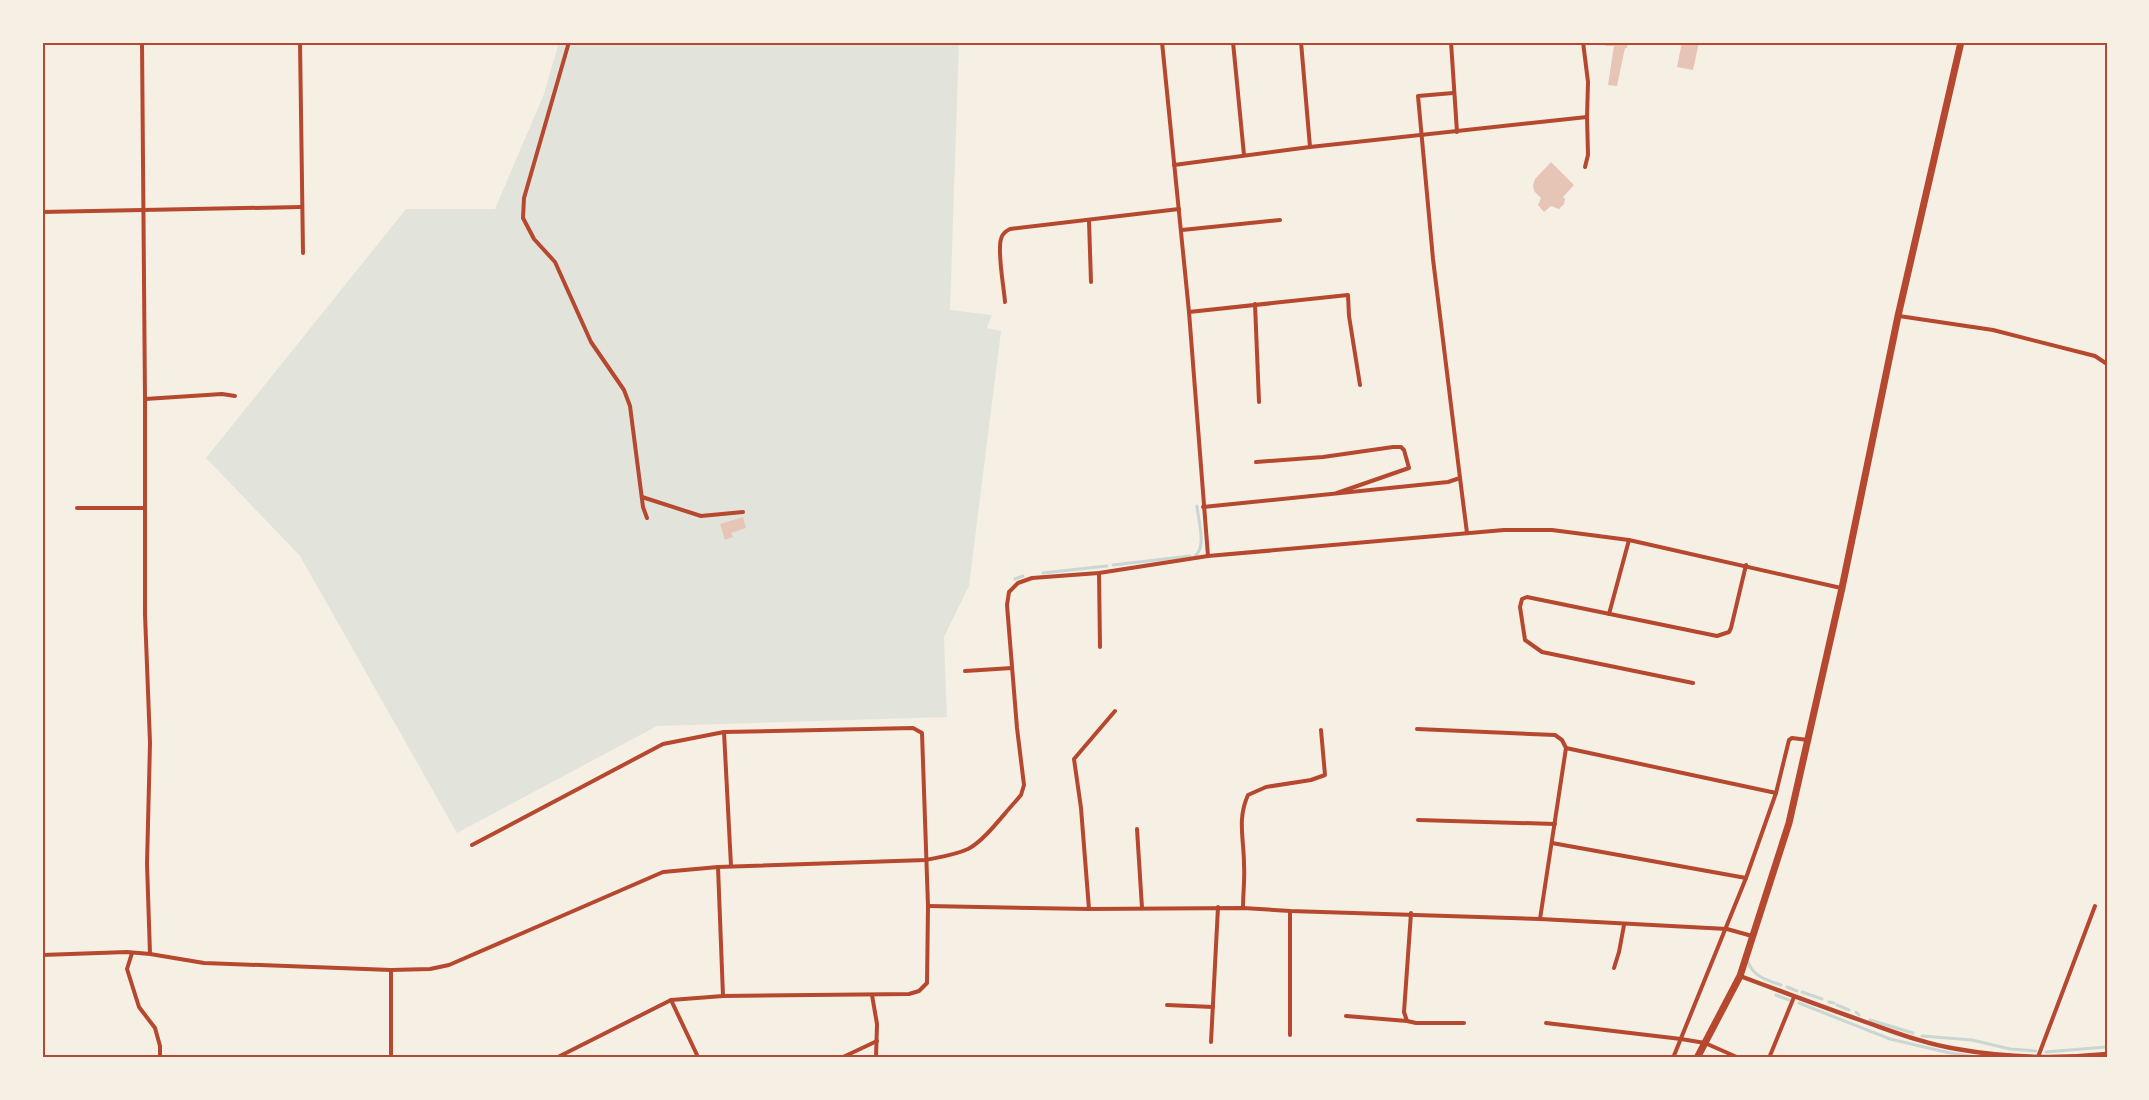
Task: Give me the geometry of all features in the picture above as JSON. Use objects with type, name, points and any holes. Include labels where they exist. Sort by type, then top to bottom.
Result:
[{"type":"highway","points":[[1698,1058],[1740,976],[1789,823],[1842,588],[1898,316],[1961,42]]},
{"type":"street","points":[[142,42],[146,399],[145,614],[150,743],[147,872],[150,954]]},
{"type":"street","points":[[300,42],[303,253]]},
{"type":"street","points":[[569,42],[524,198],[524,218],[534,239],[555,262],[591,342],[624,390],[630,406],[641,497],[647,518]]},
{"type":"street","points":[[1162,42],[1190,312],[1208,556]]},
{"type":"street","points":[[1233,42],[1244,155]]},
{"type":"street","points":[[1301,42],[1310,147]]},
{"type":"street","points":[[1451,42],[1457,132]]},
{"type":"street","points":[[1583,42],[1588,82],[1588,155],[1584,167]]},
{"type":"street","points":[[1453,93],[1418,96],[1433,259],[1467,533]]},
{"type":"street","points":[[1174,165],[1310,147],[1587,117]]},
{"type":"street","points":[[42,212],[301,207]]},
{"type":"street","points":[[1005,302],[1000,247],[1001,238],[1005,232],[1020,227],[1179,209]]},
{"type":"street","points":[[1182,230],[1280,220]]},
{"type":"street","points":[[1089,221],[1090,282]]},
{"type":"street","points":[[1190,312],[1348,295],[1360,385]]},
{"type":"street","points":[[1255,304],[1259,402]]},
{"type":"street","points":[[1898,316],[1993,330],[2095,356],[2107,364]]},
{"type":"street","points":[[2101,360],[2107,357]]},
{"type":"street","points":[[146,399],[222,394],[235,396]]},
{"type":"street","points":[[1256,462],[1323,458],[1393,447],[1401,447],[1404,450],[1409,468],[1328,496]]},
{"type":"street","points":[[1203,507],[1448,482],[1460,477]]},
{"type":"street","points":[[641,497],[701,516],[743,512]]},
{"type":"street","points":[[77,508],[145,508]]},
{"type":"street","points":[[42,955],[132,953],[204,963],[391,970],[430,969],[449,965],[663,872],[731,866],[926,860],[970,848],[1021,795],[1024,785],[1007,605],[1009,592],[1018,583],[1032,578],[1099,573],[1208,556],[1504,530],[1552,530],[1629,540],[1842,588]]},
{"type":"street","points":[[1609,614],[1629,540]]},
{"type":"street","points":[[1693,683],[1542,652],[1525,640],[1520,607],[1522,599],[1527,597],[1717,636],[1731,628],[1746,566]]},
{"type":"street","points":[[1099,573],[1100,647]]},
{"type":"street","points":[[965,671],[1012,668]]},
{"type":"street","points":[[1089,909],[1081,808],[1074,759],[1115,711]]},
{"type":"street","points":[[472,845],[663,744],[724,732],[913,728],[922,733],[928,906],[927,983],[919,991],[909,994],[723,996],[671,1000],[556,1058]]},
{"type":"street","points":[[1417,729],[1555,735],[1562,740],[1566,748],[1540,919]]},
{"type":"street","points":[[1243,908],[1242,807],[1248,795],[1266,787],[1311,780],[1325,774],[1321,730]]},
{"type":"street","points":[[724,732],[731,866]]},
{"type":"street","points":[[1673,1058],[1746,878],[1776,793],[1789,740],[1792,738],[1808,740]]},
{"type":"street","points":[[1566,748],[1776,793]]},
{"type":"street","points":[[1418,820],[1555,824]]},
{"type":"street","points":[[1137,829],[1142,908]]},
{"type":"street","points":[[1552,843],[1746,878]]},
{"type":"street","points":[[718,867],[723,996]]},
{"type":"street","points":[[928,906],[1089,909],[1218,907],[1411,914],[1727,929],[1752,936]]},
{"type":"street","points":[[2037,1058],[2095,906]]},
{"type":"street","points":[[1211,1042],[1218,907]]},
{"type":"street","points":[[1290,911],[1290,1035]]},
{"type":"street","points":[[1407,1021],[1404,1012],[1411,914]]},
{"type":"street","points":[[1614,968],[1624,925]]},
{"type":"street","points":[[132,953],[127,969],[139,1007],[155,1028],[160,1058]]},
{"type":"street","points":[[391,970],[391,1058]]},
{"type":"street","points":[[1740,976],[1913,1039],[1955,1049],[2037,1058],[2071,1058],[2107,1054]]},
{"type":"street","points":[[872,995],[877,1024],[876,1058]]},
{"type":"street","points":[[1769,1058],[1794,997]]},
{"type":"street","points":[[671,1000],[698,1057]]},
{"type":"street","points":[[1167,1005],[1213,1007]]},
{"type":"street","points":[[1346,1016],[1416,1023],[1464,1023]]},
{"type":"street","points":[[1546,1023],[1705,1043],[1739,1058]]},
{"type":"street","points":[[841,1058],[877,1041]]},
{"type":"shaded area","points":[[559,42],[959,42],[950,310],[992,315],[987,328],[1001,331],[969,586],[944,637],[947,717],[657,726],[457,833],[300,556],[206,458],[406,209],[495,209],[544,94]]},
{"type":"building","points":[[1605,42],[1628,42],[1617,86],[1608,85],[1614,46],[1605,46]]},
{"type":"building","points":[[1682,42],[1699,42],[1693,70],[1677,67]]},
{"type":"building","points":[[1551,162],[1574,185],[1563,197],[1564,204],[1559,209],[1551,206],[1544,212],[1538,205],[1541,198],[1534,191],[1533,185],[1535,179]]},
{"type":"building","points":[[743,517],[746,528],[731,533],[733,537],[725,540],[720,524]]},
{"type":"waterway","points":[[1195,556],[1201,546],[1197,506]]},
{"type":"waterway","points":[[1113,565],[1190,556]]},
{"type":"waterway","points":[[1043,573],[1107,566]]},
{"type":"waterway","points":[[1015,579],[1023,576]]},
{"type":"waterway","points":[[1748,962],[1757,975],[1781,985]]},
{"type":"waterway","points":[[1787,987],[1797,991]]},
{"type":"waterway","points":[[1802,992],[1822,999]]},
{"type":"waterway","points":[[1776,995],[1789,1000]]},
{"type":"waterway","points":[[1829,1002],[1834,1003]]},
{"type":"waterway","points":[[1799,1003],[1890,1039],[1983,1058]]},
{"type":"waterway","points":[[1837,1005],[1849,1010]]},
{"type":"waterway","points":[[1856,1012],[1859,1015]]},
{"type":"waterway","points":[[1870,1020],[1913,1033]]},
{"type":"waterway","points":[[1922,1036],[1972,1040],[2010,1049],[2036,1051]]},
{"type":"waterway","points":[[2046,1052],[2106,1047]]}]
